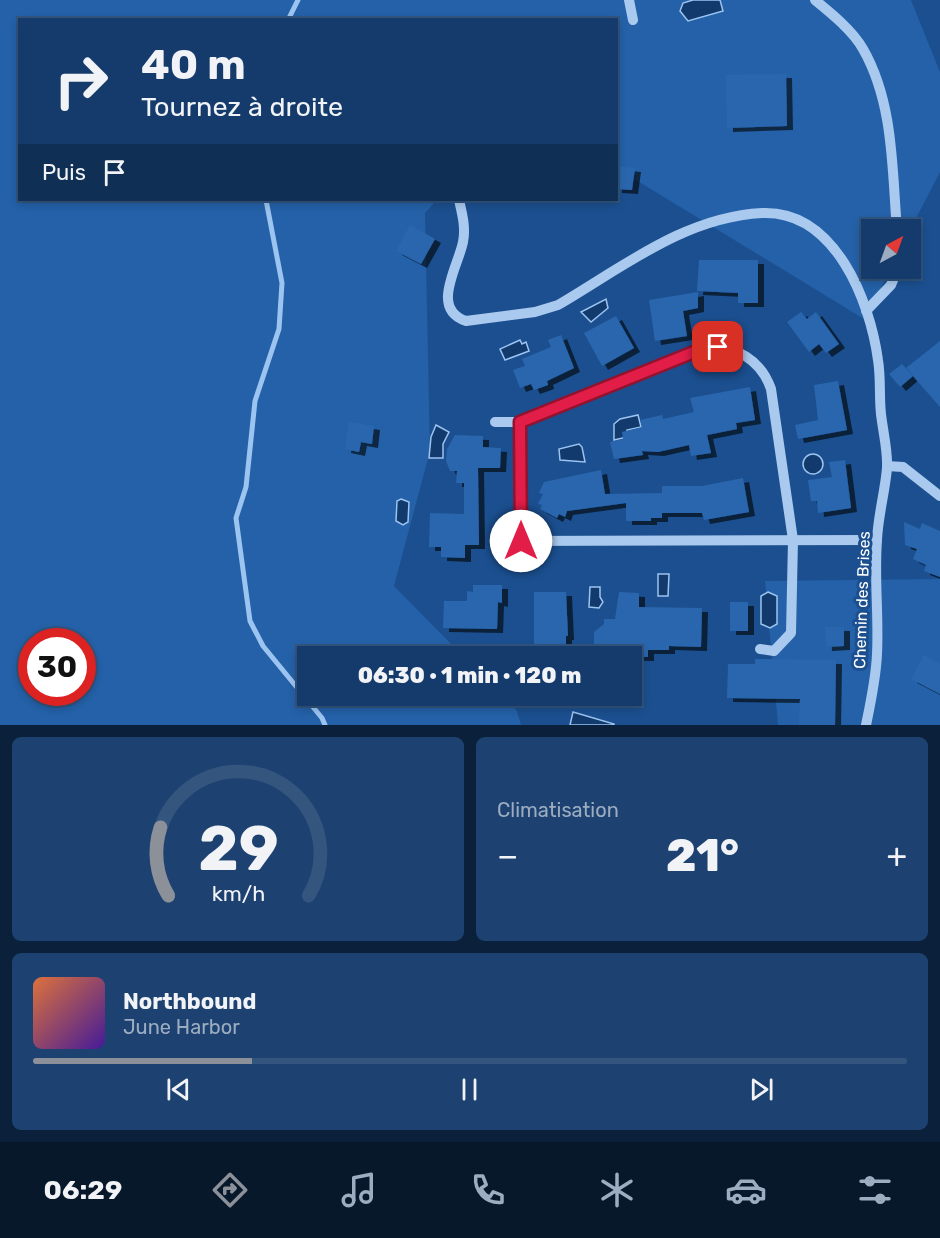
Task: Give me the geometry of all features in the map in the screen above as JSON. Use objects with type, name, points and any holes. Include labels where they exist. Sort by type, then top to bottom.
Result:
[{"type":"street","points":[[629,0],[633,20]]},
{"type":"street","points":[[815,0],[863,48],[882,95],[891,146],[896,219]]},
{"type":"street","name":"Chemin des Brises","points":[[459,201],[463,240],[447,296],[450,311],[457,318],[466,321],[552,308],[686,230],[764,213],[784,216],[805,224],[825,236],[841,256],[866,310],[878,360],[887,466],[877,540],[877,652],[874,690],[866,725]]},
{"type":"street","points":[[866,310],[891,285],[893,279]]},
{"type":"street","points":[[495,422],[520,422],[694,352],[718,347],[747,356],[767,377],[771,389],[793,540],[791,633],[774,651],[760,649]]},
{"type":"street","points":[[520,422],[521,541]]},
{"type":"street","points":[[887,466],[903,467],[940,496]]},
{"type":"street","points":[[500,541],[877,540]]},
{"type":"shaded area","points":[[0,0],[911,0],[940,72],[940,172],[916,219],[861,219],[861,279],[886,279],[864,319],[626,174],[618,167],[618,18],[18,18],[18,201],[436,201],[425,213],[430,451],[394,586],[453,646],[297,646],[297,706],[512,706],[517,711],[521,725],[0,725]]},
{"type":"shaded area","points":[[693,0],[720,0],[723,11],[688,21],[680,11],[683,3]]},
{"type":"shaded area","points":[[606,299],[608,308],[591,322],[581,312]]},
{"type":"shaded area","points":[[520,340],[522,344],[526,342],[529,351],[505,360],[500,349]]},
{"type":"shaded area","points":[[638,415],[641,427],[627,430],[627,437],[614,440],[614,424],[620,419]]},
{"type":"shaded area","points":[[436,425],[449,432],[443,444],[443,458],[429,458],[431,437]]},
{"type":"shaded area","points":[[579,444],[582,447],[585,462],[560,460],[559,449]]},
{"type":"shaded area","points":[[813,454],[820,457],[823,464],[820,471],[813,474],[806,471],[803,464],[806,457]]},
{"type":"shaded area","points":[[401,499],[409,502],[408,522],[403,525],[396,521],[397,501]]},
{"type":"shaded area","points":[[658,574],[669,574],[668,596],[658,596]]},
{"type":"shaded area","points":[[940,579],[940,725],[778,725],[765,581]]},
{"type":"shaded area","points":[[590,587],[600,587],[600,597],[603,602],[599,608],[589,607]]},
{"type":"shaded area","points":[[768,592],[777,596],[777,624],[770,628],[761,624],[761,596]]},
{"type":"shaded area","points":[[573,712],[614,724],[614,725],[570,725]]},
{"type":"building","points":[[786,74],[787,126],[727,128],[726,75]]},
{"type":"building","points":[[618,166],[635,168],[632,190],[618,189]]},
{"type":"building","points":[[410,225],[435,239],[421,264],[396,251]]},
{"type":"building","points":[[699,260],[758,260],[758,303],[738,303],[738,293],[697,291]]},
{"type":"building","points":[[698,292],[698,308],[683,311],[687,336],[655,341],[649,300]]},
{"type":"building","points":[[801,312],[807,319],[816,312],[839,344],[826,353],[819,344],[809,352],[787,322]]},
{"type":"building","points":[[616,316],[634,348],[602,366],[584,333]]},
{"type":"building","points":[[561,335],[574,368],[547,381],[548,385],[534,390],[531,384],[520,388],[513,370],[525,366],[522,359],[551,347],[548,340]]},
{"type":"building","points":[[940,341],[940,407],[906,368]]},
{"type":"building","points":[[902,364],[913,376],[900,387],[889,374]]},
{"type":"building","points":[[838,381],[847,430],[798,439],[795,425],[818,420],[814,385]]},
{"type":"building","points":[[750,387],[755,420],[736,423],[737,429],[707,435],[711,453],[691,456],[689,445],[658,452],[642,451],[643,455],[614,459],[610,442],[623,439],[622,432],[642,427],[640,420],[662,415],[663,419],[694,412],[690,398]]},
{"type":"building","points":[[349,422],[374,426],[372,444],[361,442],[359,452],[345,449]]},
{"type":"building","points":[[455,435],[483,436],[483,447],[501,448],[500,468],[478,468],[479,545],[465,545],[465,558],[441,557],[441,547],[429,547],[430,513],[464,514],[464,483],[456,483],[457,471],[450,471],[446,461],[447,449]]},
{"type":"building","points":[[845,460],[851,508],[818,513],[817,501],[811,501],[808,480],[832,477],[829,462]]},
{"type":"building","points":[[601,470],[605,494],[662,493],[662,486],[702,486],[743,478],[749,512],[704,520],[702,513],[662,513],[662,518],[651,518],[651,521],[626,521],[626,503],[567,511],[565,517],[559,514],[557,518],[540,509],[542,505],[538,504],[543,494],[539,493],[544,482]]},
{"type":"building","points":[[904,522],[920,529],[922,523],[940,531],[940,577],[924,571],[926,565],[913,559],[917,549],[905,545]]},
{"type":"building","points":[[473,585],[502,585],[502,603],[498,602],[497,629],[443,628],[444,601],[467,601],[467,591],[473,592]]},
{"type":"building","points":[[534,592],[566,592],[568,636],[566,636],[566,646],[534,646]]},
{"type":"building","points":[[619,592],[639,593],[639,607],[702,608],[701,647],[669,646],[669,650],[648,650],[648,657],[642,657],[642,646],[594,646],[594,632],[604,624],[604,619],[615,619]]},
{"type":"building","points":[[730,602],[748,602],[748,631],[730,631]]},
{"type":"building","points":[[825,627],[844,627],[844,646],[826,647]]},
{"type":"building","points":[[924,655],[940,664],[940,694],[911,679]]},
{"type":"building","points":[[755,659],[836,660],[835,725],[799,725],[800,699],[727,698],[728,664],[755,664]]},
{"type":"waterway","points":[[289,18],[298,0]]},
{"type":"waterway","points":[[266,201],[282,283],[279,329],[255,401],[246,487],[236,518],[250,621],[263,646],[322,718],[325,725]]},
{"type":"route","points":[[521,541],[520,422],[694,352],[718,347]]}]
